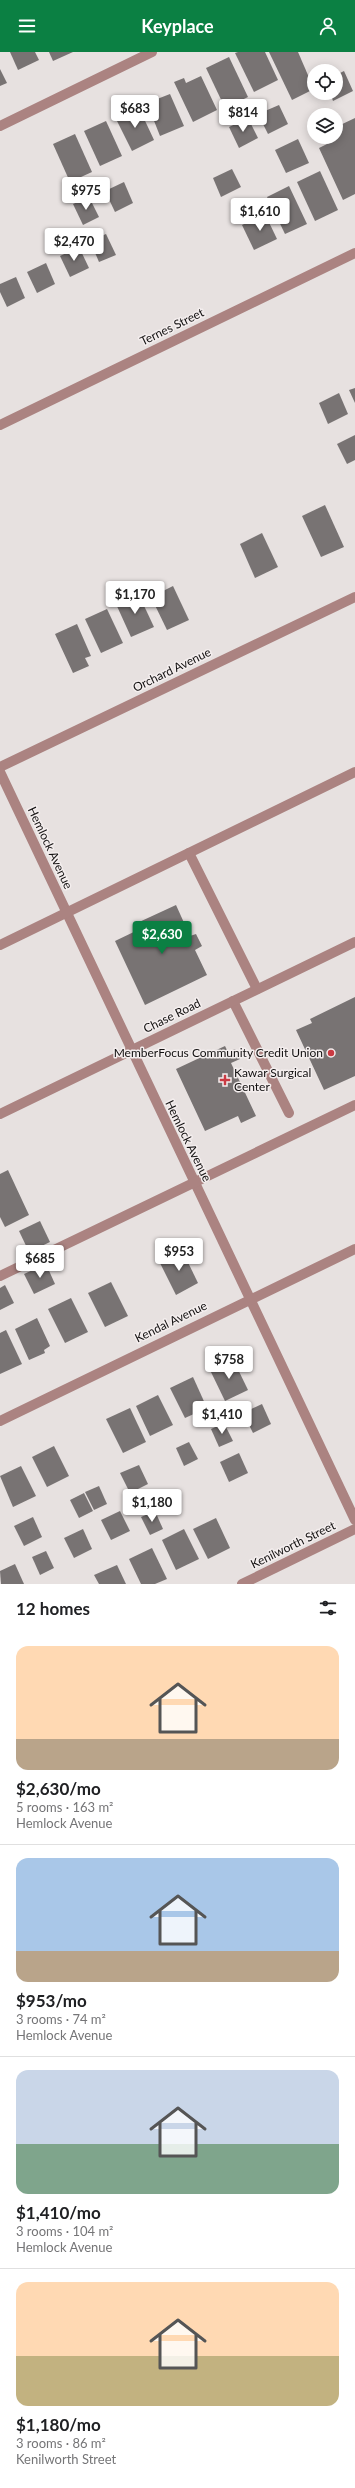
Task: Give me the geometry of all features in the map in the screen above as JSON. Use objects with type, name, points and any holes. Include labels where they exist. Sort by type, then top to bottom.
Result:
[{"type":"street","points":[[0,126],[152,52]]},
{"type":"street","name":"Ternes Street","points":[[0,425],[355,253]]},
{"type":"street","name":"Orchard Avenue","points":[[0,767],[355,597]]},
{"type":"street","name":"Hemlock Avenue","points":[[0,772],[193,1182],[355,1520]]},
{"type":"street","points":[[0,945],[355,772]]},
{"type":"street","points":[[189,853],[256,989]]},
{"type":"street","name":"Chase Road","points":[[0,1114],[355,942]]},
{"type":"street","points":[[233,1001],[289,1113]]},
{"type":"street","points":[[0,1276],[355,1105]]},
{"type":"street","name":"Kendal Avenue","points":[[0,1421],[249,1299],[355,1249]]},
{"type":"street","name":"Kenilworth Street","points":[[242,1584],[355,1529]]},
{"type":"building","points":[[10,52],[35,52],[39,60],[18,70]]},
{"type":"building","points":[[49,52],[73,52],[53,61]]},
{"type":"building","points":[[265,52],[278,80],[254,92],[235,53]]},
{"type":"building","points":[[269,52],[298,52],[307,73],[307,92],[292,100]]},
{"type":"building","points":[[229,57],[248,97],[225,108],[206,68]]},
{"type":"building","points":[[0,69],[7,83],[0,86]]},
{"type":"building","points":[[343,72],[353,91],[343,96]]},
{"type":"building","points":[[201,76],[217,110],[193,122],[174,82],[184,78],[186,83]]},
{"type":"building","points":[[170,94],[184,126],[160,136],[147,103]]},
{"type":"building","points":[[279,105],[288,124],[268,134],[258,114]]},
{"type":"building","points":[[139,108],[154,140],[132,151],[116,119]]},
{"type":"building","points":[[248,118],[258,138],[239,148],[229,127]]},
{"type":"building","points":[[355,118],[355,194],[343,200],[319,148],[327,144],[343,144],[343,124]]},
{"type":"building","points":[[106,121],[122,156],[100,166],[84,131]]},
{"type":"building","points":[[75,134],[92,172],[70,182],[53,144]]},
{"type":"building","points":[[298,139],[309,163],[286,173],[275,150]]},
{"type":"building","points":[[232,169],[241,187],[221,197],[213,178]]},
{"type":"building","points":[[320,171],[338,210],[315,221],[297,182]]},
{"type":"building","points":[[124,182],[133,203],[115,212],[105,191]]},
{"type":"building","points":[[289,186],[307,224],[285,234],[267,197]]},
{"type":"building","points":[[89,197],[99,217],[83,225],[73,204]]},
{"type":"building","points":[[265,214],[277,239],[254,250],[242,225]]},
{"type":"building","points":[[106,234],[116,255],[99,262],[90,241]]},
{"type":"building","points":[[79,247],[89,268],[70,277],[60,256]]},
{"type":"building","points":[[46,263],[55,284],[37,293],[27,272]]},
{"type":"building","points":[[16,277],[25,298],[7,307],[0,292],[0,284]]},
{"type":"building","points":[[355,388],[355,403],[349,390]]},
{"type":"building","points":[[339,393],[348,414],[328,424],[319,403]]},
{"type":"building","points":[[355,435],[355,460],[347,464],[337,444]]},
{"type":"building","points":[[325,505],[344,547],[321,557],[302,516]]},
{"type":"building","points":[[262,533],[278,567],[255,578],[240,544]]},
{"type":"building","points":[[173,586],[189,620],[167,630],[151,597]]},
{"type":"building","points":[[138,593],[154,627],[131,637],[116,604]]},
{"type":"building","points":[[107,609],[123,643],[101,653],[85,619]]},
{"type":"building","points":[[77,624],[91,656],[85,658],[89,666],[73,673],[55,634]]},
{"type":"building","points":[[176,905],[190,936],[196,934],[202,946],[195,950],[207,975],[145,1005],[115,941],[140,929],[137,923]]},
{"type":"building","name":"MemberFocus Community Credit Union","points":[[355,997],[355,1076],[324,1090],[296,1030],[312,1023],[310,1019]]},
{"type":"building","points":[[225,1046],[228,1052],[235,1049],[240,1059],[231,1063],[256,1116],[241,1123],[238,1116],[205,1131],[176,1069]]},
{"type":"building","points":[[8,1170],[29,1215],[5,1227],[0,1217],[0,1174]]},
{"type":"building","points":[[40,1221],[50,1242],[29,1252],[19,1231]]},
{"type":"building","points":[[182,1250],[198,1283],[176,1295],[159,1261]]},
{"type":"building","points":[[46,1264],[55,1284],[34,1294],[24,1274]]},
{"type":"building","points":[[111,1282],[128,1316],[105,1327],[88,1293]]},
{"type":"building","points":[[5,1285],[14,1303],[0,1310],[0,1288]]},
{"type":"building","points":[[71,1298],[88,1332],[65,1343],[48,1309]]},
{"type":"building","points":[[37,1318],[50,1346],[44,1350],[45,1353],[29,1360],[15,1329]]},
{"type":"building","points":[[6,1330],[22,1364],[0,1374],[0,1333]]},
{"type":"building","points":[[233,1359],[248,1390],[225,1401],[210,1370]]},
{"type":"building","points":[[193,1377],[207,1408],[185,1418],[170,1388]]},
{"type":"building","points":[[158,1395],[173,1425],[150,1436],[136,1406]]},
{"type":"building","points":[[262,1404],[271,1424],[253,1433],[243,1413]]},
{"type":"building","points":[[130,1408],[146,1442],[123,1453],[106,1419]]},
{"type":"building","points":[[224,1423],[233,1441],[219,1447],[211,1429]]},
{"type":"building","points":[[189,1442],[198,1459],[184,1466],[176,1448]]},
{"type":"building","points":[[54,1446],[69,1476],[47,1487],[32,1457]]},
{"type":"building","points":[[239,1453],[248,1473],[229,1482],[220,1462]]},
{"type":"building","points":[[139,1465],[148,1484],[130,1493],[120,1473]]},
{"type":"building","points":[[21,1466],[36,1496],[13,1507],[0,1476]]},
{"type":"building","points":[[99,1486],[107,1504],[94,1510],[85,1492]]},
{"type":"building","points":[[84,1493],[93,1511],[79,1518],[70,1500]]},
{"type":"building","points":[[120,1511],[130,1531],[111,1540],[101,1520]]},
{"type":"building","points":[[155,1511],[163,1529],[150,1535],[141,1517]]},
{"type":"building","points":[[33,1517],[42,1537],[24,1546],[14,1526]]},
{"type":"building","points":[[216,1518],[230,1548],[208,1559],[193,1529]]},
{"type":"building","points":[[83,1529],[92,1549],[74,1558],[64,1538]]},
{"type":"building","points":[[184,1529],[199,1559],[176,1570],[162,1540]]},
{"type":"building","points":[[152,1548],[167,1579],[155,1584],[141,1584],[129,1559]]},
{"type":"building","points":[[46,1551],[54,1568],[40,1575],[32,1557]]},
{"type":"building","points":[[15,1564],[24,1584],[1,1584],[0,1571]]},
{"type":"building","points":[[117,1565],[126,1584],[99,1584],[94,1575]]},
{"type":"place","name":"MemberFocus Community Credit Union","points":[[331,1053]]},
{"type":"place","name":"Kawar Surgical Center","points":[[225,1080]]}]
